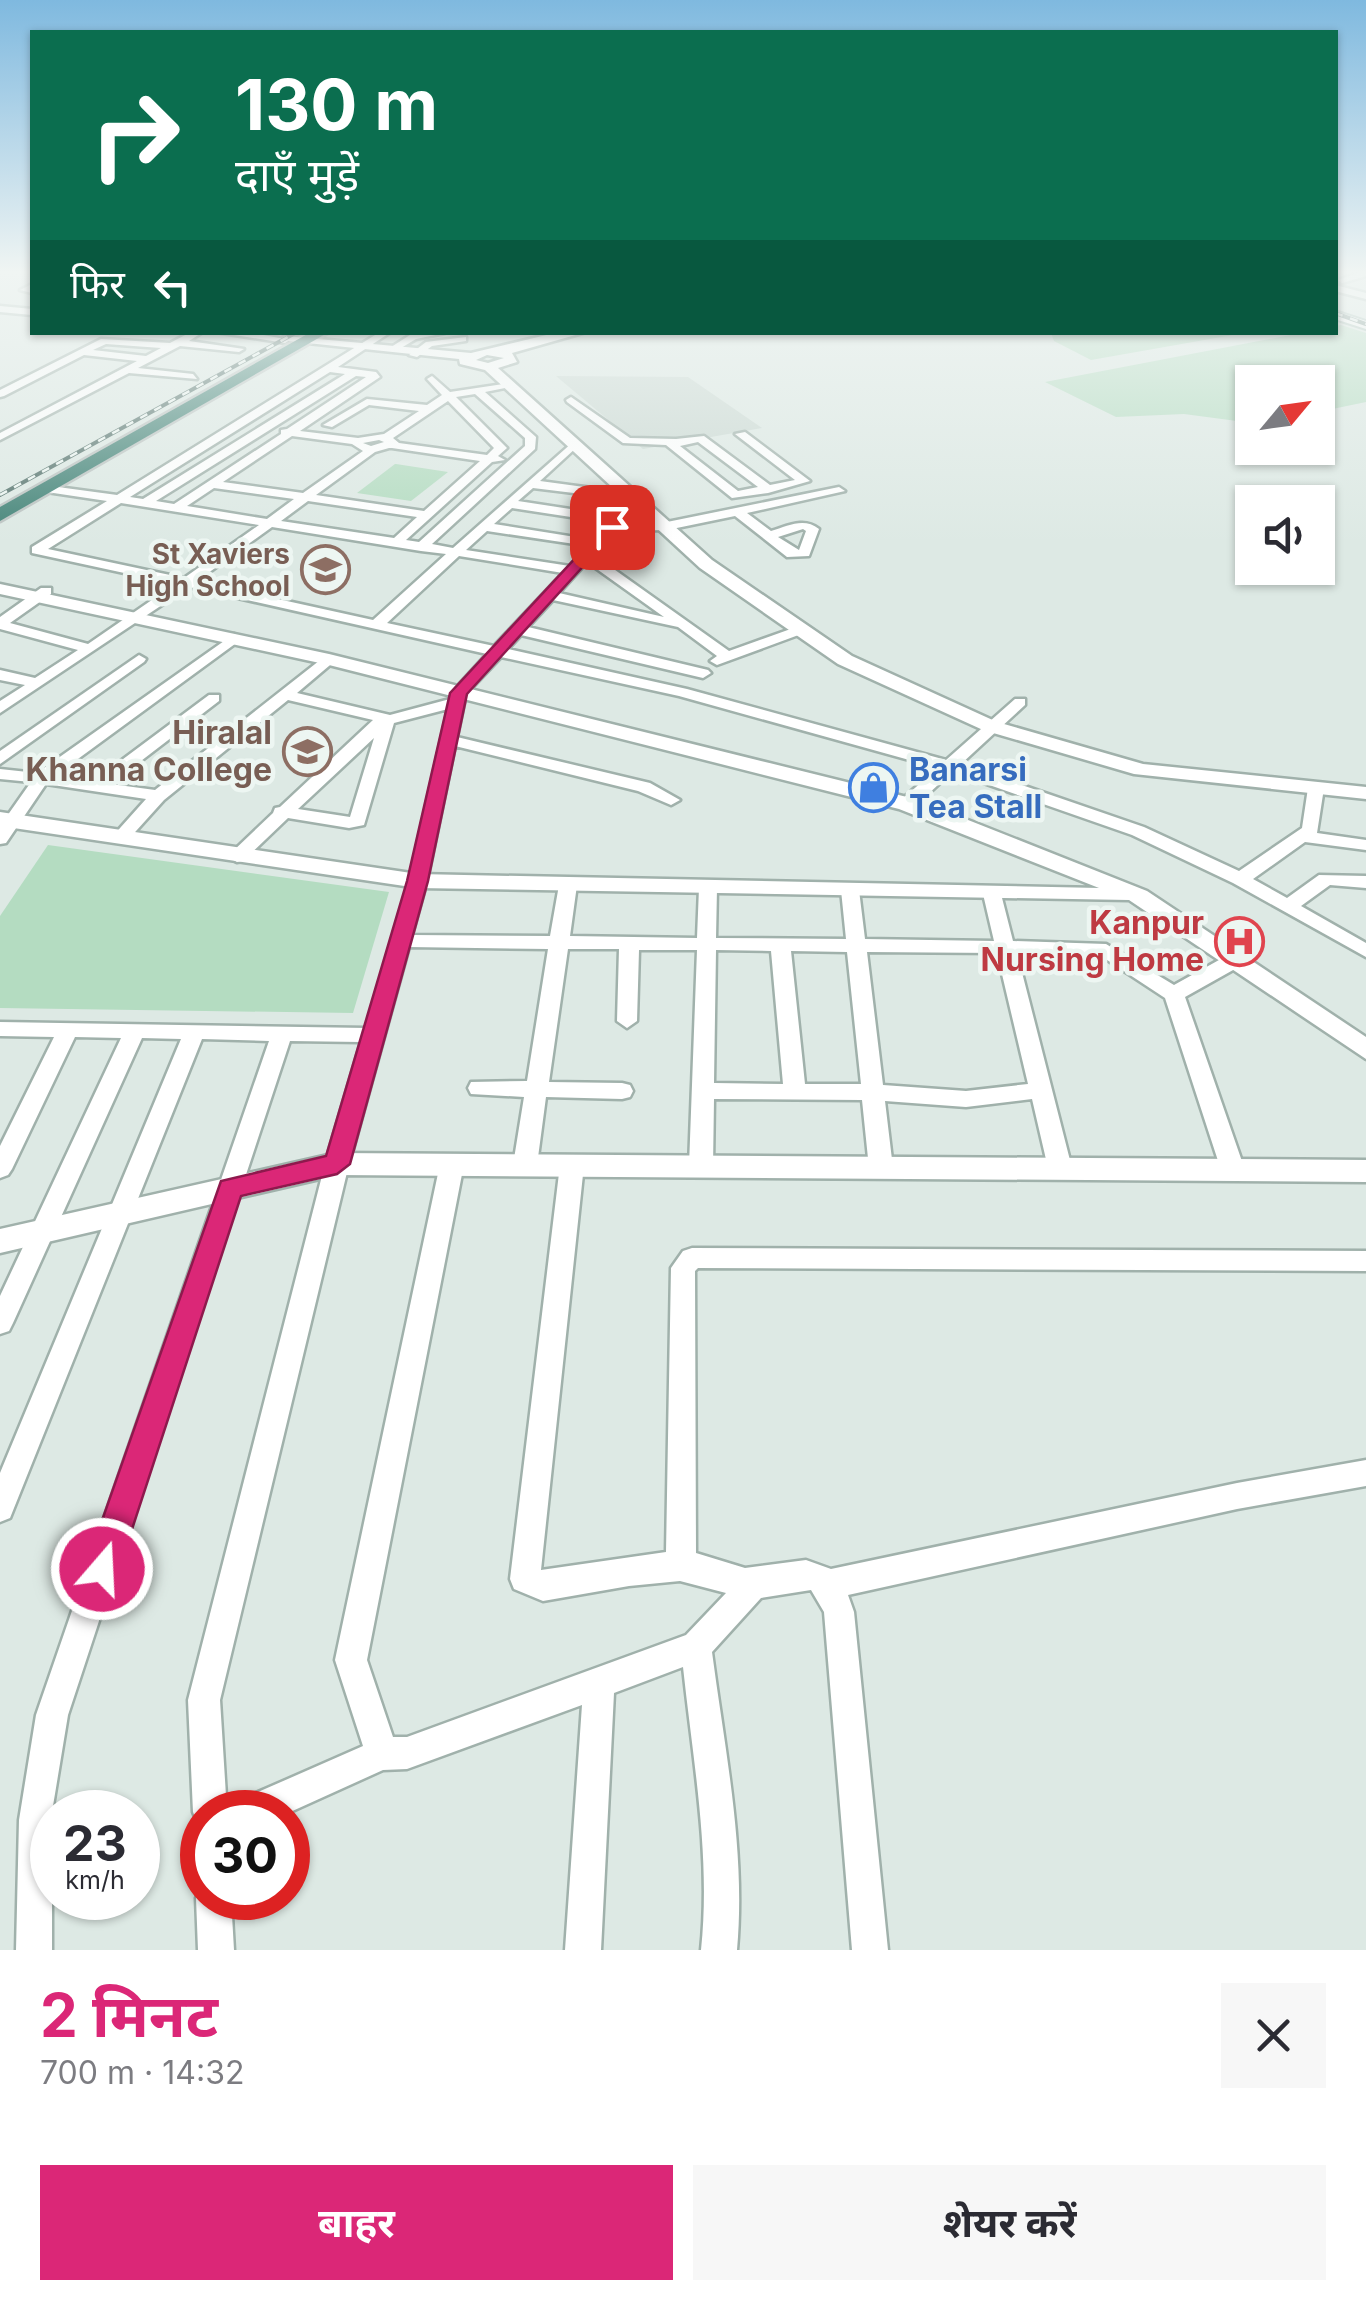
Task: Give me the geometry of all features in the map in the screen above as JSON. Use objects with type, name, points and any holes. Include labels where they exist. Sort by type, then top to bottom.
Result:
[{"type":"highway","points":[[0,506],[268,362]]},
{"type":"highway","points":[[0,515],[130,437]]},
{"type":"street","points":[[0,380],[35,362]]},
{"type":"street","points":[[0,394],[62,362]]},
{"type":"street","points":[[0,437],[143,362]]},
{"type":"street","points":[[339,362],[37,550],[184,586],[682,692],[947,765],[1138,831],[1290,905],[1366,951]]},
{"type":"street","points":[[479,362],[706,564],[845,660],[990,726],[1141,770],[1366,793]]},
{"type":"street","points":[[176,508],[389,365]]},
{"type":"street","points":[[328,369],[376,375]]},
{"type":"street","points":[[128,370],[193,377]]},
{"type":"street","points":[[144,503],[355,372]]},
{"type":"street","points":[[397,542],[492,458],[500,446],[445,397],[432,379]]},
{"type":"street","points":[[390,441],[425,408],[445,397],[506,385]]},
{"type":"street","points":[[359,386],[445,397]]},
{"type":"street","points":[[420,546],[529,451],[532,440],[477,390]]},
{"type":"street","points":[[571,400],[627,441],[704,440],[768,489]]},
{"type":"street","points":[[328,425],[366,402],[425,408]]},
{"type":"street","points":[[380,416],[396,404]]},
{"type":"street","points":[[304,423],[364,428]]},
{"type":"street","points":[[238,425],[364,446],[390,441],[547,468]]},
{"type":"street","points":[[736,495],[805,479],[741,434]]},
{"type":"street","points":[[672,442],[755,507]]},
{"type":"street","points":[[376,625],[573,445]]},
{"type":"street","points":[[0,708],[184,586],[306,497],[364,446]]},
{"type":"street","points":[[212,484],[428,515]]},
{"type":"street","points":[[532,484],[635,499]]},
{"type":"street","points":[[47,488],[572,570]]},
{"type":"street","points":[[512,504],[615,524],[667,526],[839,491]]},
{"type":"street","points":[[209,1790],[204,1700],[337,1164],[418,881],[458,698],[635,499]]},
{"type":"street","points":[[736,511],[770,536]]},
{"type":"street","points":[[487,527],[592,550],[724,654]]},
{"type":"street","points":[[0,579],[46,595]]},
{"type":"street","points":[[0,589],[46,595],[329,660],[458,698],[907,804],[1140,896],[1366,1050]]},
{"type":"street","points":[[0,624],[46,595]]},
{"type":"street","points":[[550,596],[687,626]]},
{"type":"street","points":[[0,624],[90,650]]},
{"type":"street","points":[[520,630],[703,673]]},
{"type":"street","points":[[682,692],[724,654],[798,630]]},
{"type":"street","points":[[4,827],[40,781],[234,638]]},
{"type":"street","points":[[0,759],[139,659]]},
{"type":"street","points":[[121,837],[158,796],[329,660]]},
{"type":"street","points":[[0,676],[37,683]]},
{"type":"street","points":[[286,695],[387,719]]},
{"type":"street","points":[[93,786],[214,698]]},
{"type":"street","points":[[237,857],[281,812],[387,719],[458,698]]},
{"type":"street","points":[[907,804],[1020,702]]},
{"type":"street","points":[[281,812],[349,823],[358,820],[387,719]]},
{"type":"street","points":[[448,740],[644,787],[672,800]]},
{"type":"street","points":[[0,774],[158,796]]},
{"type":"street","points":[[1240,879],[1304,837],[1314,823],[1316,788]]},
{"type":"street","points":[[4,827],[121,837],[418,881],[1140,896]]},
{"type":"street","points":[[1304,837],[1366,845]]},
{"type":"street","points":[[1290,905],[1326,878],[1366,882]]},
{"type":"street","points":[[525,1166],[568,884]]},
{"type":"street","points":[[701,1166],[708,888]]},
{"type":"street","points":[[850,890],[881,1168]]},
{"type":"street","points":[[992,894],[1060,1168]]},
{"type":"street","points":[[400,941],[1109,949],[1128,968],[1174,994],[1232,1170]]},
{"type":"street","points":[[627,1021],[628,943]]},
{"type":"street","points":[[780,944],[795,1093]]},
{"type":"street","points":[[1174,994],[1235,960]]},
{"type":"street","points":[[0,1029],[373,1035]]},
{"type":"street","points":[[0,1169],[68,1030]]},
{"type":"street","points":[[0,1323],[135,1030]]},
{"type":"street","points":[[0,1508],[196,1030]]},
{"type":"street","points":[[34,1950],[36,1820],[52,1716],[282,1033]]},
{"type":"street","points":[[479,1088],[622,1090]]},
{"type":"street","points":[[703,1092],[873,1092],[966,1098],[1041,1090]]},
{"type":"street","points":[[0,1241],[337,1164],[1366,1171]]},
{"type":"street","points":[[382,1754],[351,1660],[452,1164]]},
{"type":"street","points":[[572,1165],[526,1579],[543,1586],[681,1566],[754,1584],[803,1574],[815,1575],[828,1585],[839,1612],[870,1950]]},
{"type":"street","points":[[681,1566],[682,1268],[692,1258],[1366,1261]]},
{"type":"street","points":[[828,1585],[1237,1496],[1366,1473]]},
{"type":"street","points":[[301,1790],[382,1754],[406,1753],[696,1647],[754,1584]]},
{"type":"street","points":[[696,1647],[721,1853],[724,1897],[719,1950]]},
{"type":"street","points":[[583,1950],[598,1683]]},
{"type":"street","points":[[215,1920],[216,1950]]},
{"type":"shaded area","points":[[556,376],[688,377],[762,428],[643,449]]},
{"type":"green space","points":[[1149,362],[1366,362],[1366,402],[1335,408],[1335,365],[1235,365],[1235,421],[1184,414],[1116,417],[1045,382]]},
{"type":"green space","points":[[395,464],[448,472],[411,501],[357,493]]},
{"type":"green space","points":[[48,845],[389,892],[353,1013],[0,1008],[0,916]]},
{"type":"railway","points":[[0,495],[242,362]]},
{"type":"place","name":"St Xaviers High School","points":[[325,570]]},
{"type":"place","name":"Hiralal Khanna College","points":[[307,751]]},
{"type":"place","name":"Banarsi Tea Stall","points":[[874,788]]},
{"type":"place","name":"Kanpur Nursing Home","points":[[1239,941]]},
{"type":"route","points":[[102,1569],[230,1188],[337,1164],[418,881],[459,693],[612,527]]}]
